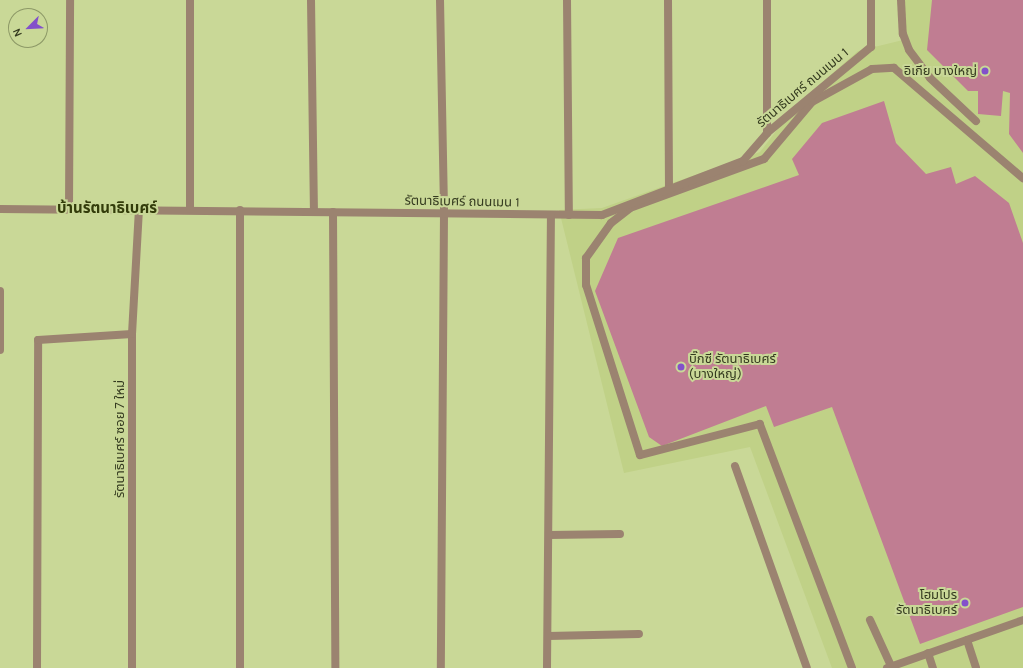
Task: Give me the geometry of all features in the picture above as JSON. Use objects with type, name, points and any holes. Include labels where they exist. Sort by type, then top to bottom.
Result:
[{"type":"street","points":[[69,209],[70,0]]},
{"type":"street","points":[[190,0],[190,210]]},
{"type":"street","points":[[310,0],[314,211]]},
{"type":"street","points":[[440,0],[444,213],[441,668]]},
{"type":"street","points":[[567,0],[569,215]]},
{"type":"street","points":[[668,0],[669,189]]},
{"type":"street","points":[[767,0],[767,133]]},
{"type":"street","name":"รัตนาธิเบศร์ ถนนเมน 1","points":[[0,209],[240,210],[602,215],[743,161],[767,133],[871,47],[871,0]]},
{"type":"street","points":[[901,0],[903,34],[909,50],[930,78],[976,121]]},
{"type":"street","points":[[852,668],[760,424],[640,455],[586,285],[586,258],[611,223],[630,208],[764,159],[812,102],[872,69],[894,68],[1020,172],[1023,178]]},
{"type":"street","name":"รัตนาธิเบศร์ ซอย 7 ใหม่","points":[[132,668],[132,334],[139,209]]},
{"type":"street","points":[[240,210],[240,668]]},
{"type":"street","points":[[333,212],[335,668]]},
{"type":"street","points":[[547,668],[551,215]]},
{"type":"street","points":[[0,291],[0,350]]},
{"type":"street","points":[[37,668],[38,340],[132,334]]},
{"type":"street","points":[[735,466],[807,668]]},
{"type":"street","points":[[549,535],[620,534]]},
{"type":"street","points":[[870,620],[890,667],[1023,620]]},
{"type":"street","points":[[548,636],[639,634]]},
{"type":"street","points":[[967,640],[976,668]]},
{"type":"street","points":[[928,653],[933,668]]},
{"type":"shaded area","points":[[902,0],[1023,0],[1023,668],[832,668],[750,447],[624,473],[559,210],[602,208],[760,152],[796,105],[858,51],[903,40]]},
{"type":"building","name":"อิเกีย บางใหญ่","points":[[932,0],[1023,0],[1023,153],[1009,134],[1010,93],[1003,91],[1001,116],[978,114],[978,91],[968,91],[927,50]]},
{"type":"building","points":[[884,101],[896,143],[926,174],[951,167],[956,184],[975,176],[1009,203],[1023,243],[1023,607],[920,644],[832,407],[774,427],[766,406],[662,446],[649,437],[595,291],[618,238],[799,175],[792,159],[822,123]]},
{"type":"place","name":"อิเกีย บางใหญ่","points":[[985,71]]},
{"type":"place","name":"บิ๊กซี รัตนาธิเบศร์ (บางใหญ่)","points":[[681,367]]},
{"type":"place","name":"โฮมโปร รัตนาธิเบศร์","points":[[965,603]]},
{"type":"district","name":"บ้านรัตนาธิเบศร์","points":[[107,209]]}]
